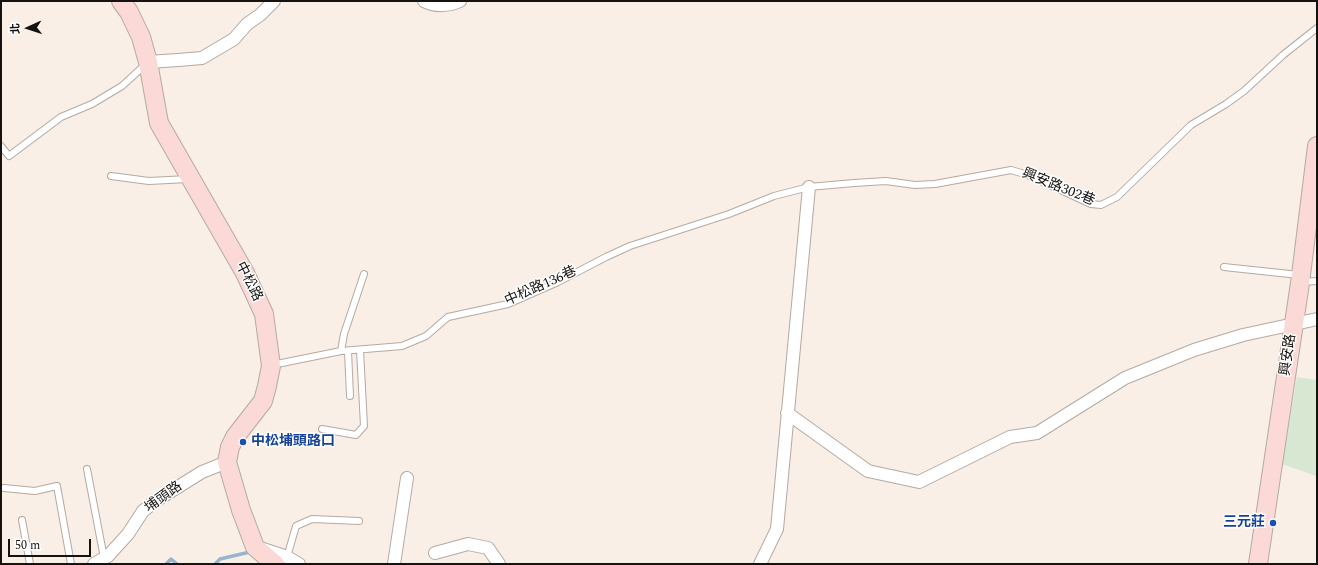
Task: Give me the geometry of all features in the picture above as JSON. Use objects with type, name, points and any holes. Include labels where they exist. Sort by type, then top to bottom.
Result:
[{"type":"street","name":"中松路","points":[[121,1],[129,12],[141,37],[148,62],[159,123],[245,273],[264,314],[271,366],[267,386],[263,401],[235,437],[230,447],[227,462]]},
{"type":"street","points":[[148,62],[202,58],[234,39],[247,24],[260,15],[274,1]]},
{"type":"street","points":[[424,1],[442,5],[460,1]]},
{"type":"street","name":"興安路","points":[[1258,564],[1294,324],[1306,280],[1317,146]]},
{"type":"street","points":[[760,564],[777,529],[809,187]]},
{"type":"street","points":[[787,413],[868,471],[919,482],[1010,437],[1037,433],[1125,378],[1194,350],[1243,335],[1317,319]]},
{"type":"street","points":[[227,462],[256,555],[299,564]]},
{"type":"street","name":"埔頭路","points":[[99,561],[108,556],[128,534],[143,511],[157,500],[202,472],[227,462]]},
{"type":"street","points":[[394,564],[407,478]]},
{"type":"street","points":[[435,553],[468,544],[488,548],[499,564]]},
{"type":"lane","name":"興安路302巷","points":[[809,187],[854,182],[886,181],[915,185],[935,184],[1011,170],[1028,175],[1091,204],[1101,205],[1117,197],[1190,125],[1226,104],[1244,91],[1283,55],[1317,28]]},
{"type":"lane","points":[[1,146],[9,156],[61,117],[92,104],[122,86],[148,62]]},
{"type":"lane","points":[[111,176],[149,181],[190,178]]},
{"type":"lane","name":"中松路136巷","points":[[271,366],[344,351],[402,346],[426,336],[448,318],[508,304],[558,282],[630,246],[729,214],[774,196],[809,187]]},
{"type":"lane","points":[[1224,267],[1306,280]]},
{"type":"lane","points":[[350,396],[344,351],[344,334],[364,274]]},
{"type":"lane","points":[[322,429],[356,435],[364,426],[360,350]]},
{"type":"lane","points":[[87,469],[99,561]]},
{"type":"lane","points":[[4,488],[35,491],[57,486],[71,564]]},
{"type":"lane","points":[[281,561],[296,526],[312,519],[359,521]]},
{"type":"lane","points":[[22,520],[30,564]]},
{"type":"green space","points":[[1297,377],[1317,380],[1316,476],[1282,464]]},
{"type":"waterway","points":[[215,564],[220,559],[250,552]]},
{"type":"waterway","points":[[166,564],[171,559],[177,564]]},
{"type":"place","name":"中松埔頭路口","points":[[243,442]]},
{"type":"place","name":"三元莊","points":[[1273,523]]}]
